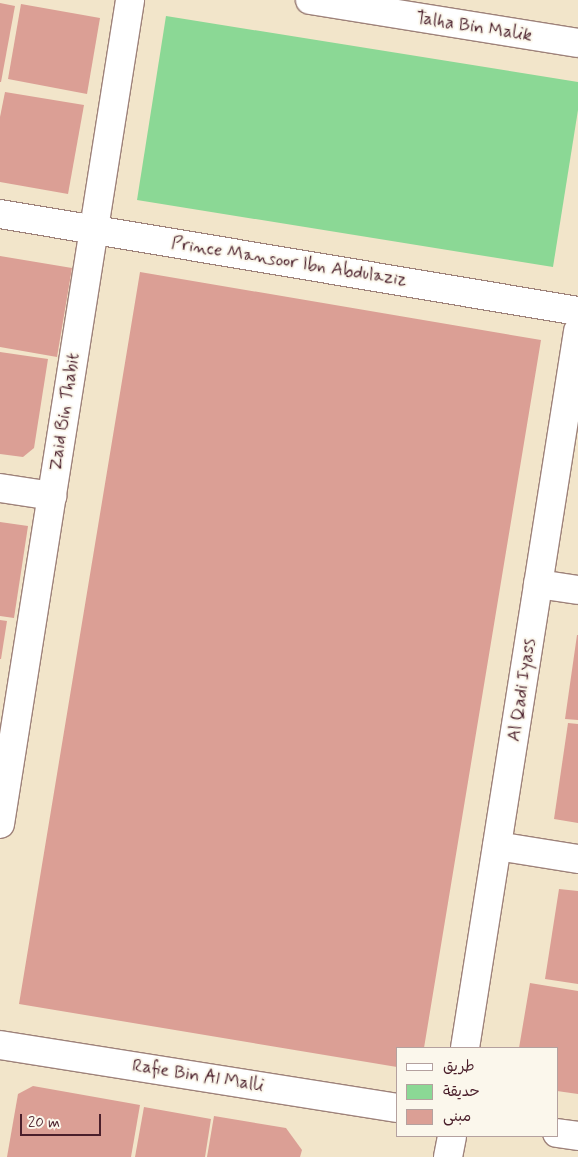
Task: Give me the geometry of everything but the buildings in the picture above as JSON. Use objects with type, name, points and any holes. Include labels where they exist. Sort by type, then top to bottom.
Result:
[{"type":"street","name":"Zaid Bin Thabit","points":[[0,824],[5,760],[52,496],[130,0]]},
{"type":"street","name":"Talha Bin Malik","points":[[310,0],[578,44]]},
{"type":"street","name":"Prince Mansoor Ibn Abdulaziz","points":[[0,214],[578,311]]},
{"type":"street","name":"Al Qadi Iyass","points":[[465,1047],[578,331]]},
{"type":"street","points":[[0,488],[52,496]]},
{"type":"street","points":[[538,584],[578,590]]},
{"type":"street","points":[[497,846],[578,859]]},
{"type":"street","name":"Rafie Bin Al Malli","points":[[0,1045],[396,1108]]},
{"type":"street","points":[[558,1133],[578,1136]]},
{"type":"street","points":[[448,1157],[452,1137]]},
{"type":"green space","points":[[166,16],[578,82],[578,110],[553,267],[137,200]]}]
